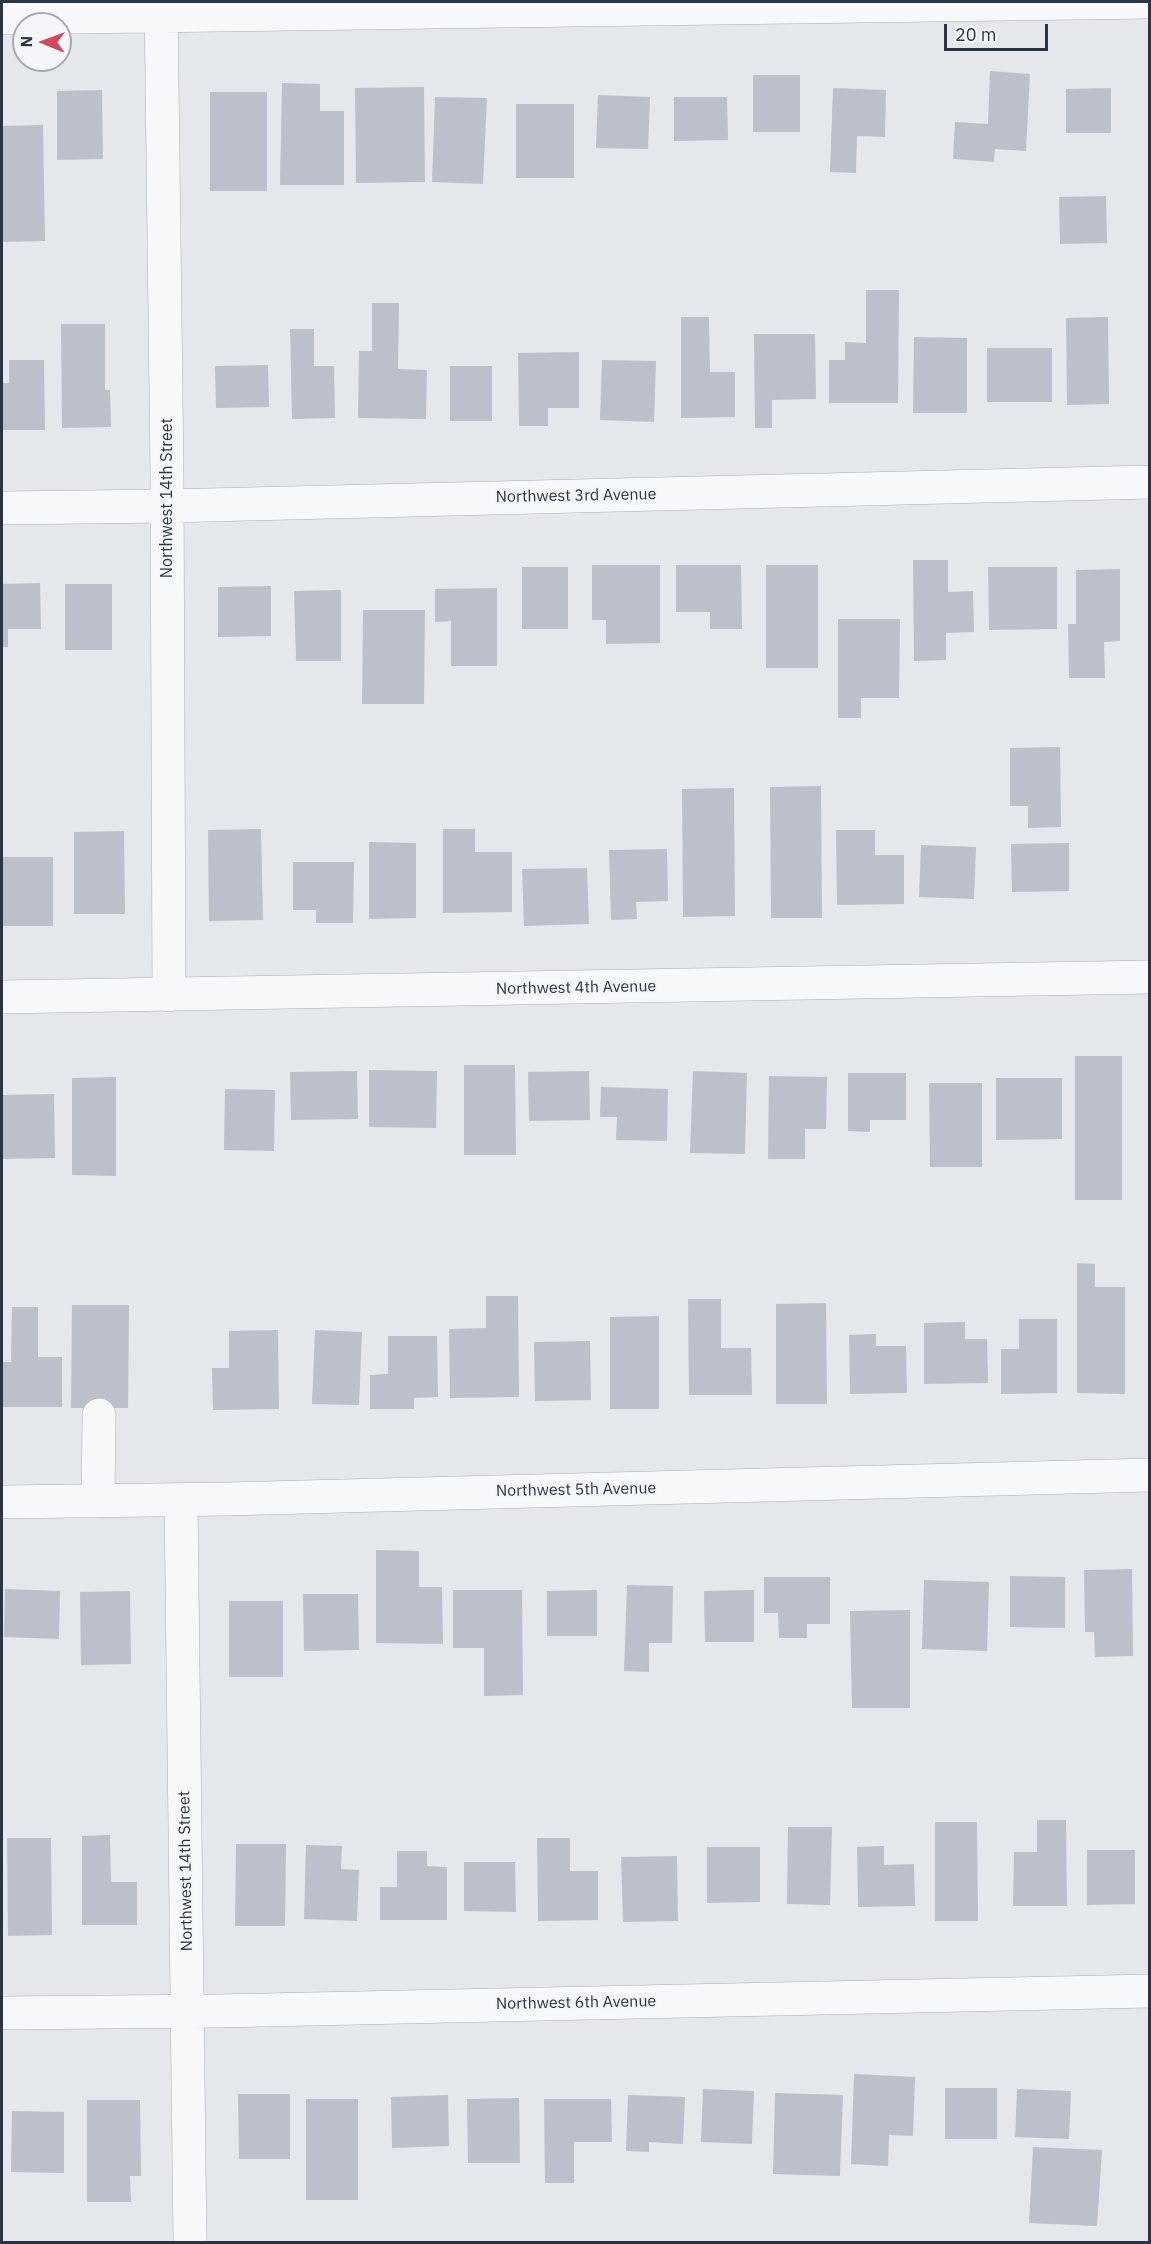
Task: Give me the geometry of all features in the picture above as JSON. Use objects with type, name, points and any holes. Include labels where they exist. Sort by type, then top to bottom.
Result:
[{"type":"street","points":[[2,18],[161,8],[1149,2]]},
{"type":"street","name":"Northwest 14th Street","points":[[161,8],[167,506],[169,995]]},
{"type":"street","name":"Northwest 3rd Avenue","points":[[2,508],[1149,482]]},
{"type":"street","name":"Northwest 4th Avenue","points":[[2,997],[1149,977]]},
{"type":"street","points":[[98,1501],[99,1415]]},
{"type":"street","name":"Northwest 5th Avenue","points":[[2,1503],[1149,1475]]},
{"type":"street","name":"Northwest 14th Street","points":[[180,1500],[190,2242]]},
{"type":"street","name":"Northwest 6th Avenue","points":[[2,2013],[1149,1991]]},
{"type":"building","points":[[990,71],[1030,74],[1026,151],[995,149],[994,162],[953,159],[955,122],[988,124]]},
{"type":"building","points":[[753,75],[800,75],[800,132],[753,132]]},
{"type":"building","points":[[282,83],[320,84],[320,111],[344,111],[344,185],[280,185]]},
{"type":"building","points":[[424,87],[425,182],[356,183],[355,88]]},
{"type":"building","points":[[833,88],[886,90],[885,137],[857,136],[856,173],[830,172]]},
{"type":"building","points":[[1111,88],[1111,133],[1066,133],[1066,89]]},
{"type":"building","points":[[102,90],[103,159],[57,160],[57,91]]},
{"type":"building","points":[[210,92],[267,92],[267,191],[210,191]]},
{"type":"building","points":[[598,95],[650,97],[648,149],[596,148]]},
{"type":"building","points":[[435,97],[487,98],[483,184],[432,182]]},
{"type":"building","points":[[674,97],[727,97],[728,140],[674,141]]},
{"type":"building","points":[[516,104],[574,104],[574,178],[516,178]]},
{"type":"building","points":[[43,125],[45,241],[2,242],[2,126]]},
{"type":"building","points":[[1106,196],[1107,243],[1060,244],[1059,197]]},
{"type":"building","points":[[866,290],[899,290],[898,403],[829,403],[829,360],[845,360],[845,342],[866,343]]},
{"type":"building","points":[[372,303],[399,303],[398,369],[427,370],[426,419],[358,418],[359,351],[372,351]]},
{"type":"building","points":[[681,317],[709,317],[710,372],[735,372],[735,417],[681,418]]},
{"type":"building","points":[[1108,317],[1109,404],[1067,405],[1066,318]]},
{"type":"building","points":[[61,324],[105,324],[105,390],[110,390],[111,427],[62,428]]},
{"type":"building","points":[[290,329],[314,329],[314,366],[334,366],[335,418],[292,419]]},
{"type":"building","points":[[754,334],[815,334],[816,399],[772,400],[772,428],[755,428]]},
{"type":"building","points":[[914,337],[967,338],[967,413],[913,413]]},
{"type":"building","points":[[987,348],[1052,348],[1052,402],[987,402]]},
{"type":"building","points":[[579,352],[579,408],[548,408],[548,426],[519,426],[518,353]]},
{"type":"building","points":[[9,360],[44,360],[45,430],[2,430],[2,383],[9,383]]},
{"type":"building","points":[[602,360],[656,361],[654,422],[600,420]]},
{"type":"building","points":[[268,365],[269,407],[216,408],[215,366]]},
{"type":"building","points":[[450,366],[492,366],[492,421],[450,421]]},
{"type":"building","points":[[913,560],[948,560],[948,592],[973,591],[974,632],[946,633],[946,660],[914,661]]},
{"type":"building","points":[[592,565],[660,565],[660,643],[606,644],[606,620],[592,620]]},
{"type":"building","points":[[676,565],[741,565],[742,629],[710,629],[710,612],[676,612]]},
{"type":"building","points":[[766,565],[818,565],[818,668],[766,668]]},
{"type":"building","points":[[522,567],[568,567],[568,629],[522,629]]},
{"type":"building","points":[[988,567],[1057,567],[1057,629],[989,630]]},
{"type":"building","points":[[1120,569],[1120,641],[1104,642],[1105,678],[1069,678],[1068,624],[1076,624],[1076,570]]},
{"type":"building","points":[[40,583],[41,629],[8,629],[8,647],[2,647],[2,584]]},
{"type":"building","points":[[65,584],[112,584],[112,650],[65,650]]},
{"type":"building","points":[[271,586],[271,636],[218,637],[218,587]]},
{"type":"building","points":[[497,588],[497,666],[451,666],[451,621],[435,622],[435,589]]},
{"type":"building","points":[[341,590],[341,661],[296,661],[294,591]]},
{"type":"building","points":[[363,610],[425,610],[424,704],[362,704]]},
{"type":"building","points":[[838,619],[900,619],[899,698],[861,698],[861,718],[838,718]]},
{"type":"building","points":[[1060,747],[1061,827],[1028,828],[1028,806],[1010,806],[1010,748]]},
{"type":"building","points":[[821,786],[822,918],[771,918],[770,787]]},
{"type":"building","points":[[734,788],[735,916],[683,917],[682,789]]},
{"type":"building","points":[[261,829],[263,920],[209,921],[208,830]]},
{"type":"building","points":[[443,829],[475,829],[475,852],[512,852],[512,912],[443,913]]},
{"type":"building","points":[[836,830],[875,830],[875,855],[904,855],[904,904],[837,905]]},
{"type":"building","points":[[124,831],[125,914],[74,914],[74,832]]},
{"type":"building","points":[[369,842],[416,843],[416,918],[369,919]]},
{"type":"building","points":[[1069,843],[1069,891],[1012,892],[1011,844]]},
{"type":"building","points":[[921,845],[976,847],[974,899],[919,897]]},
{"type":"building","points":[[667,849],[668,901],[636,902],[637,919],[611,920],[609,850]]},
{"type":"building","points":[[2,857],[53,857],[53,926],[2,926]]},
{"type":"building","points":[[293,862],[354,862],[353,923],[316,923],[316,910],[293,910]]},
{"type":"building","points":[[587,868],[589,924],[524,926],[522,869]]},
{"type":"building","points":[[1075,1056],[1122,1056],[1122,1200],[1075,1200]]},
{"type":"building","points":[[464,1065],[515,1065],[516,1155],[464,1155]]},
{"type":"building","points":[[369,1070],[437,1071],[436,1128],[369,1127]]},
{"type":"building","points":[[357,1071],[358,1119],[291,1120],[290,1072]]},
{"type":"building","points":[[589,1071],[590,1120],[529,1121],[528,1072]]},
{"type":"building","points":[[693,1071],[747,1073],[745,1154],[690,1153]]},
{"type":"building","points":[[848,1073],[906,1073],[906,1120],[870,1120],[870,1132],[848,1131]]},
{"type":"building","points":[[769,1076],[827,1077],[826,1129],[805,1129],[805,1159],[768,1159]]},
{"type":"building","points":[[116,1077],[116,1176],[72,1175],[72,1078]]},
{"type":"building","points":[[996,1078],[1062,1078],[1062,1139],[996,1140]]},
{"type":"building","points":[[929,1083],[982,1083],[982,1167],[930,1167]]},
{"type":"building","points":[[601,1087],[668,1089],[667,1141],[616,1140],[617,1117],[600,1117]]},
{"type":"building","points":[[225,1089],[275,1090],[274,1151],[224,1150]]},
{"type":"building","points":[[54,1094],[55,1158],[2,1159],[2,1095]]},
{"type":"building","points":[[1077,1263],[1095,1264],[1095,1287],[1125,1287],[1125,1394],[1077,1393]]},
{"type":"building","points":[[486,1296],[518,1296],[519,1397],[450,1398],[449,1329],[486,1328]]},
{"type":"building","points":[[688,1299],[721,1299],[721,1348],[751,1348],[752,1395],[689,1395]]},
{"type":"building","points":[[826,1303],[827,1404],[776,1404],[776,1304]]},
{"type":"building","points":[[72,1305],[129,1305],[128,1408],[71,1408]]},
{"type":"building","points":[[12,1307],[38,1307],[38,1357],[62,1357],[62,1407],[2,1407],[2,1362],[11,1362]]},
{"type":"building","points":[[659,1316],[659,1409],[610,1409],[610,1317]]},
{"type":"building","points":[[1019,1319],[1057,1319],[1057,1393],[1001,1394],[1001,1349],[1019,1349]]},
{"type":"building","points":[[965,1322],[965,1339],[987,1339],[988,1383],[924,1384],[924,1323]]},
{"type":"building","points":[[278,1330],[279,1409],[213,1410],[212,1368],[229,1368],[229,1331]]},
{"type":"building","points":[[315,1330],[362,1332],[359,1405],[312,1404]]},
{"type":"building","points":[[876,1334],[876,1346],[906,1346],[907,1393],[850,1394],[849,1335]]},
{"type":"building","points":[[388,1336],[437,1336],[438,1397],[414,1398],[414,1409],[370,1409],[370,1375],[388,1374]]},
{"type":"building","points":[[590,1341],[591,1400],[535,1401],[534,1342]]},
{"type":"building","points":[[376,1550],[419,1551],[419,1587],[442,1587],[443,1644],[376,1643]]},
{"type":"building","points":[[1132,1569],[1133,1656],[1095,1657],[1094,1632],[1085,1632],[1084,1570]]},
{"type":"building","points":[[1010,1576],[1065,1577],[1065,1628],[1010,1627]]},
{"type":"building","points":[[764,1577],[830,1577],[830,1624],[807,1624],[807,1638],[779,1638],[778,1613],[764,1613]]},
{"type":"building","points":[[924,1580],[989,1582],[987,1651],[922,1649]]},
{"type":"building","points":[[627,1585],[673,1586],[672,1643],[649,1643],[649,1672],[624,1671]]},
{"type":"building","points":[[5,1589],[60,1591],[59,1639],[4,1637]]},
{"type":"building","points":[[453,1590],[522,1590],[523,1695],[484,1696],[484,1648],[453,1648]]},
{"type":"building","points":[[597,1590],[597,1636],[547,1636],[547,1591]]},
{"type":"building","points":[[754,1590],[754,1642],[705,1642],[704,1591]]},
{"type":"building","points":[[130,1591],[131,1664],[81,1665],[80,1592]]},
{"type":"building","points":[[303,1594],[358,1594],[359,1650],[304,1651]]},
{"type":"building","points":[[229,1601],[283,1601],[283,1677],[229,1677]]},
{"type":"building","points":[[910,1610],[910,1708],[852,1708],[850,1611]]},
{"type":"building","points":[[1037,1820],[1066,1820],[1067,1906],[1013,1906],[1014,1852],[1037,1852]]},
{"type":"building","points":[[935,1822],[977,1822],[978,1921],[935,1921]]},
{"type":"building","points":[[788,1827],[832,1827],[830,1905],[787,1904]]},
{"type":"building","points":[[110,1835],[111,1882],[137,1882],[137,1925],[82,1925],[82,1836]]},
{"type":"building","points":[[7,1838],[51,1838],[52,1935],[8,1936]]},
{"type":"building","points":[[537,1838],[570,1838],[570,1871],[598,1871],[598,1920],[538,1921]]},
{"type":"building","points":[[236,1844],[286,1844],[285,1926],[235,1926]]},
{"type":"building","points":[[306,1845],[342,1846],[341,1869],[359,1870],[357,1921],[304,1919]]},
{"type":"building","points":[[884,1846],[884,1865],[914,1864],[915,1906],[858,1907],[857,1847]]},
{"type":"building","points":[[707,1847],[760,1847],[760,1902],[707,1903]]},
{"type":"building","points":[[1087,1850],[1135,1850],[1135,1904],[1087,1905]]},
{"type":"building","points":[[397,1851],[427,1851],[427,1866],[447,1867],[447,1920],[380,1920],[380,1887],[397,1887]]},
{"type":"building","points":[[677,1856],[678,1921],[623,1922],[621,1857]]},
{"type":"building","points":[[464,1862],[515,1862],[516,1912],[464,1911]]},
{"type":"building","points":[[854,2074],[915,2077],[913,2136],[889,2135],[888,2166],[851,2164]]},
{"type":"building","points":[[945,2088],[997,2088],[997,2139],[945,2139]]},
{"type":"building","points":[[703,2089],[754,2091],[752,2144],[701,2142]]},
{"type":"building","points":[[1017,2089],[1071,2091],[1069,2139],[1015,2137]]},
{"type":"building","points":[[775,2093],[843,2095],[840,2176],[773,2174]]},
{"type":"building","points":[[238,2094],[290,2094],[290,2159],[239,2159]]},
{"type":"building","points":[[448,2095],[449,2146],[392,2148],[391,2097]]},
{"type":"building","points":[[628,2095],[685,2097],[683,2144],[649,2142],[649,2152],[626,2151]]},
{"type":"building","points":[[519,2098],[520,2163],[468,2163],[467,2099]]},
{"type":"building","points":[[306,2099],[358,2099],[358,2200],[306,2200]]},
{"type":"building","points":[[544,2099],[611,2099],[612,2142],[574,2142],[574,2183],[545,2183]]},
{"type":"building","points":[[87,2100],[140,2100],[141,2176],[130,2176],[131,2202],[87,2202]]},
{"type":"building","points":[[12,2111],[64,2112],[64,2173],[11,2172]]},
{"type":"building","points":[[1033,2147],[1102,2150],[1097,2226],[1029,2223]]}]
